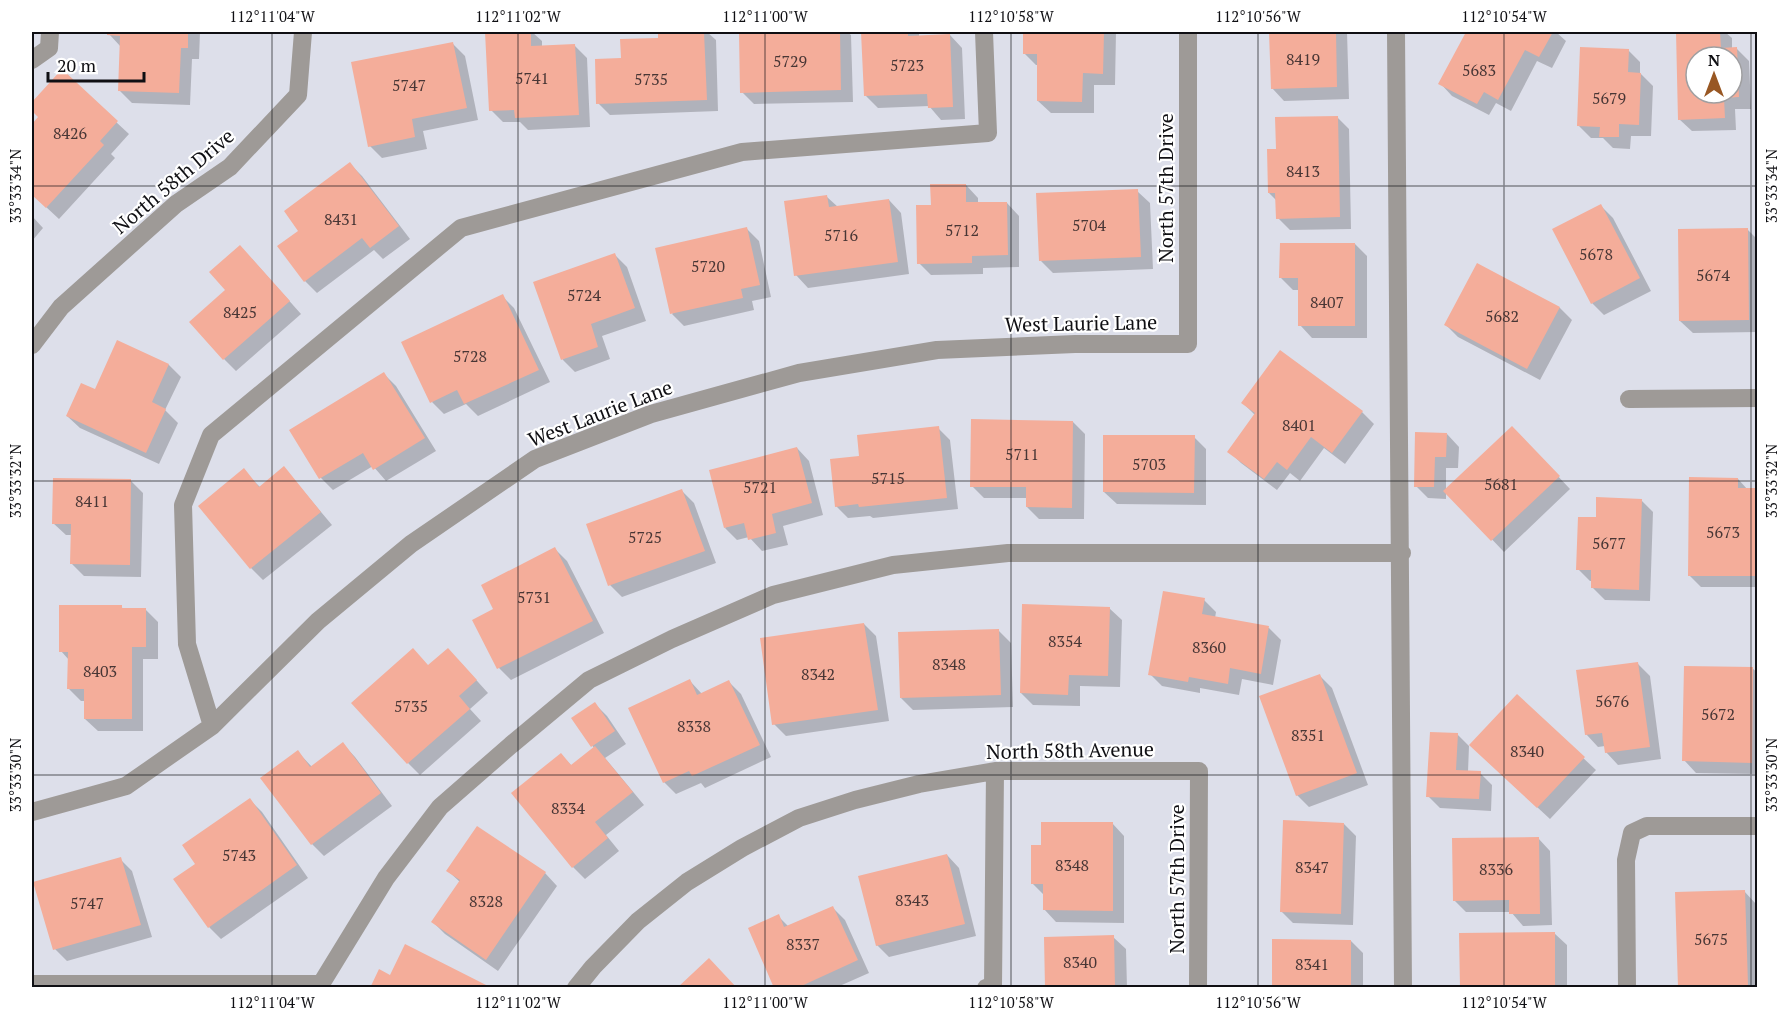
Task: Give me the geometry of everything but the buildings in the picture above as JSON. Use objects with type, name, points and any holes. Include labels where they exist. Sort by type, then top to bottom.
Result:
[{"type":"street","points":[[32,60],[49,48],[50,32]]},
{"type":"street","name":"North 58th Drive","points":[[32,345],[61,307],[176,204],[230,168],[298,95],[303,32]]},
{"type":"street","points":[[212,726],[187,644],[183,505],[211,435],[460,228],[742,152],[988,132],[984,32]]},
{"type":"street","name":"North 57th Drive","points":[[1188,32],[1188,344]]},
{"type":"street","points":[[1396,32],[1402,553],[1403,987]]},
{"type":"street","name":"West Laurie Lane","points":[[32,812],[126,786],[212,726],[318,621],[411,544],[536,459],[651,414],[799,373],[937,350],[1075,344],[1188,344]]},
{"type":"street","points":[[1629,399],[1758,398]]},
{"type":"street","points":[[32,984],[321,984],[386,878],[440,807],[511,745],[589,681],[672,639],[773,595],[893,566],[1008,553],[1402,553]]},
{"type":"street","points":[[986,987],[993,986],[995,771]]},
{"type":"street","name":"North 58th Avenue","points":[[576,987],[638,921],[687,882],[800,818],[855,800],[908,787],[995,771],[1199,771]]},
{"type":"street","name":"North 57th Drive","points":[[1198,987],[1199,771]]},
{"type":"street","points":[[1627,987],[1626,860],[1632,833],[1647,826],[1758,826]]}]
